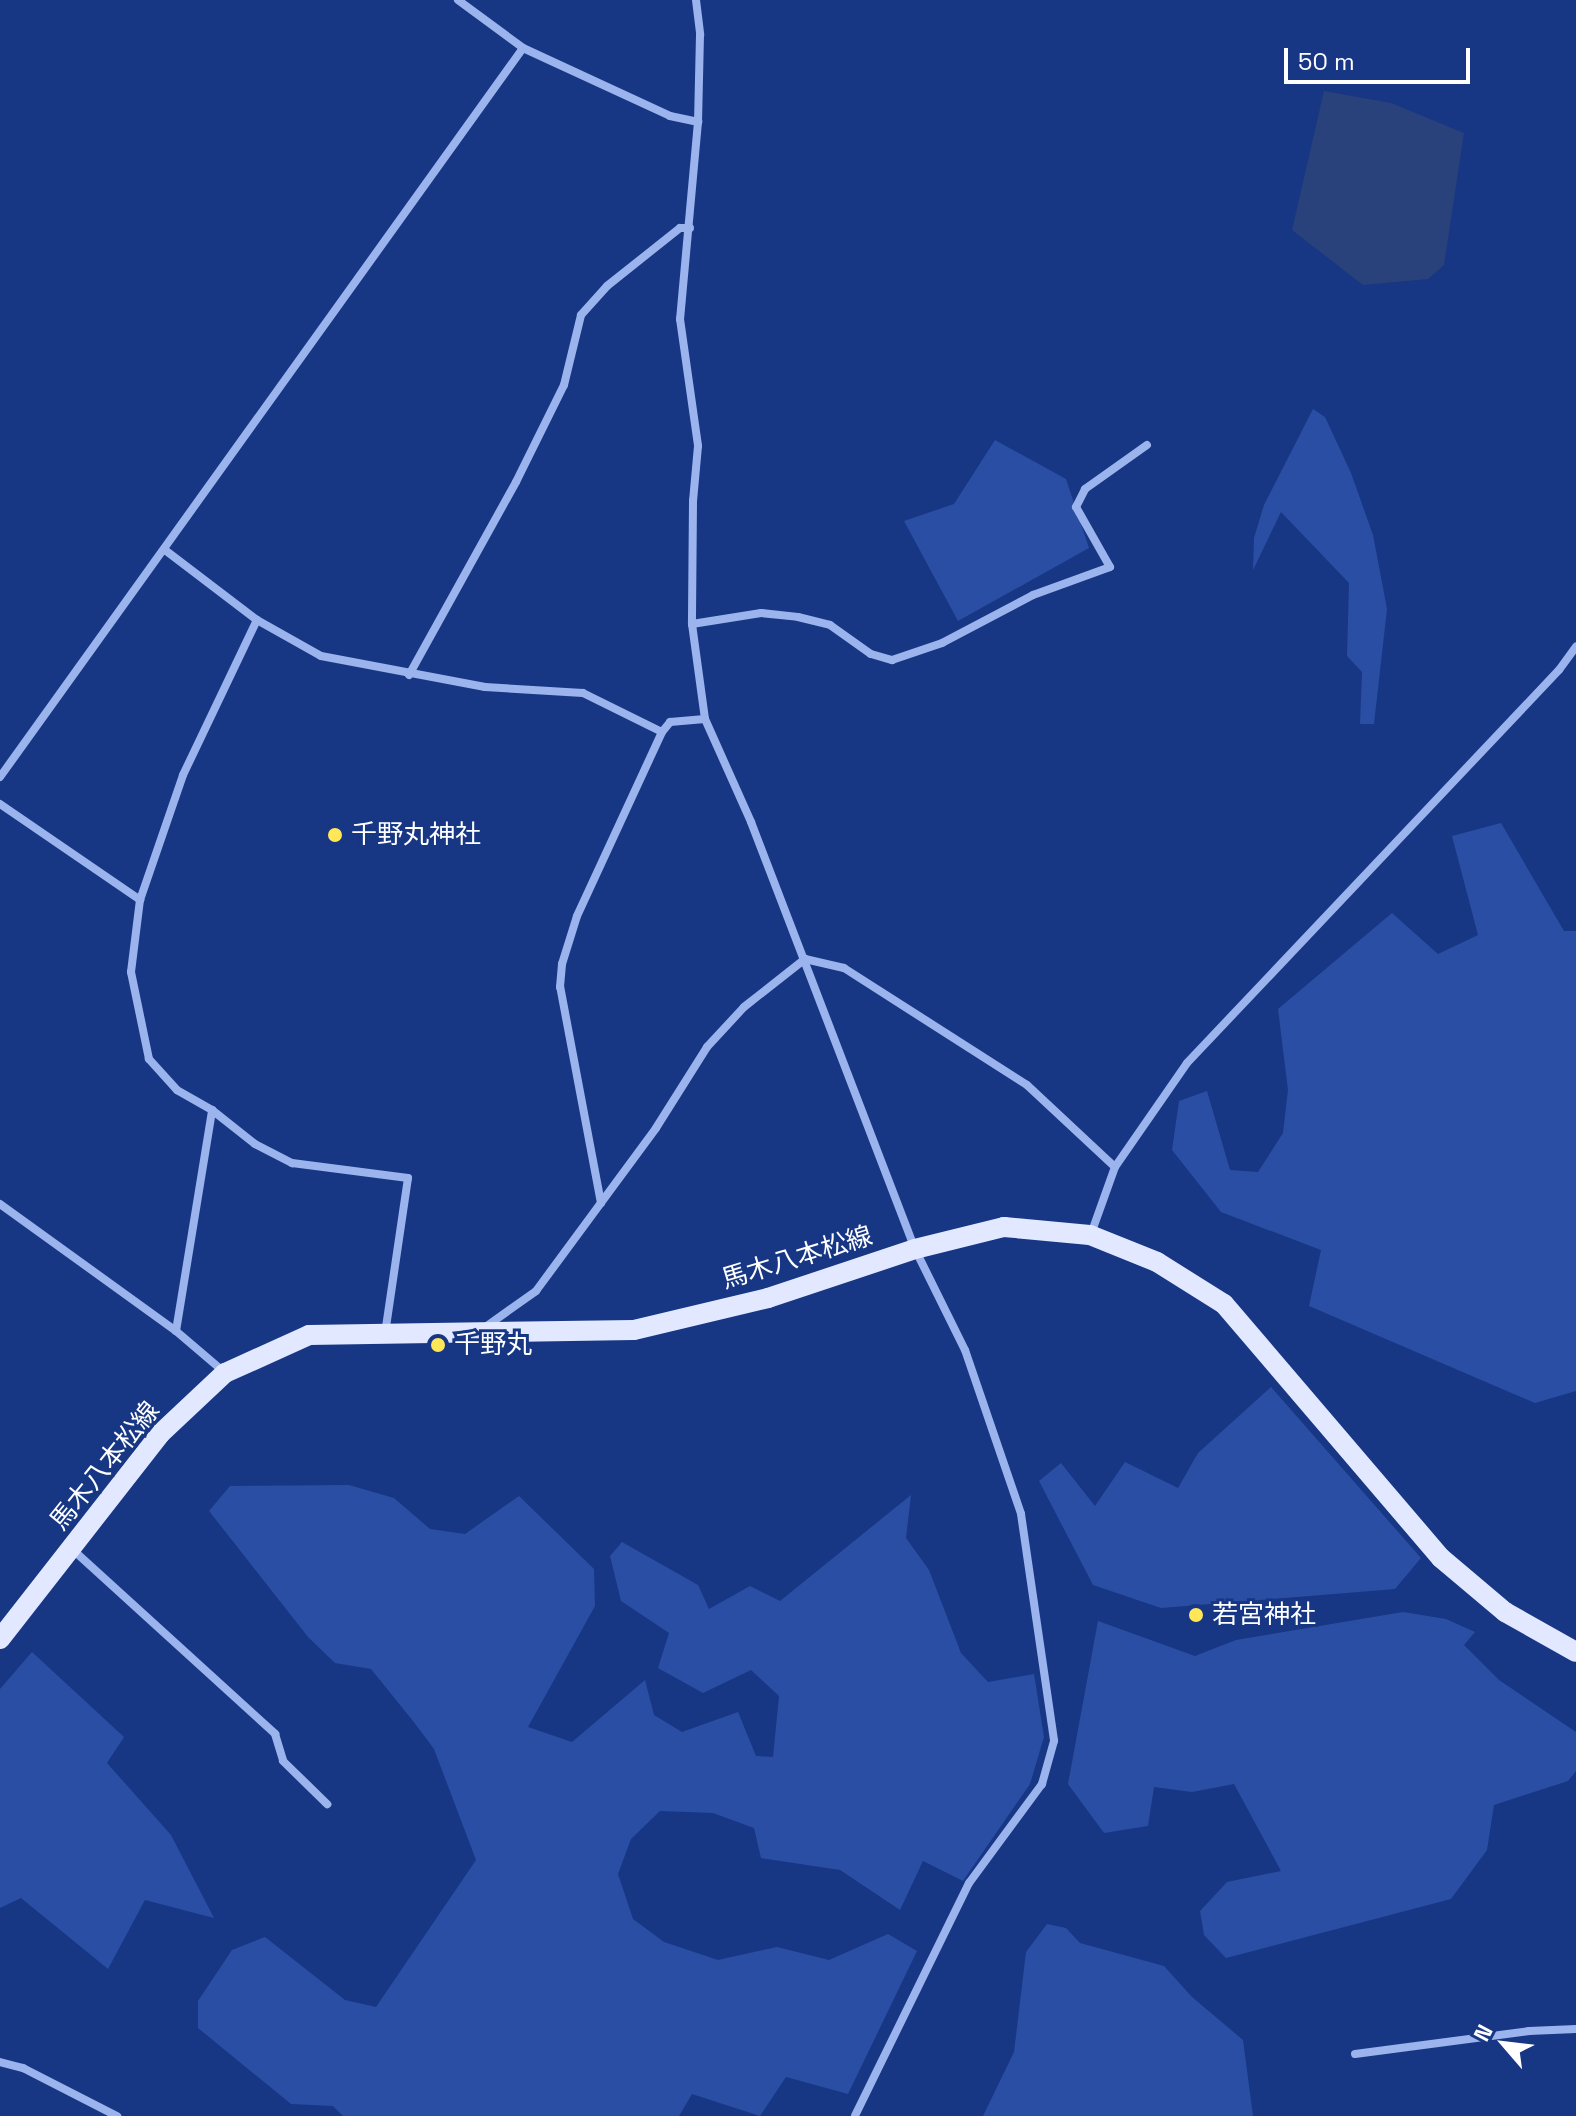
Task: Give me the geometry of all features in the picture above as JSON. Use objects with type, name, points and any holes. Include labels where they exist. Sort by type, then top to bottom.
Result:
[{"type":"main road","name":"馬木八本松線","points":[[0,1639],[160,1434],[225,1373],[309,1335],[634,1330],[768,1298],[915,1249],[1004,1227],[1090,1235],[1157,1262],[1224,1304],[1441,1558],[1505,1612],[1576,1652]]},
{"type":"street","points":[[458,0],[523,48],[670,116],[698,122]]},
{"type":"street","points":[[696,0],[700,35],[698,122],[680,319],[698,446],[693,501],[692,624],[705,719],[751,822],[915,1249],[965,1350],[1021,1514],[1054,1741],[1042,1784],[969,1883],[855,2116]]},
{"type":"street","points":[[0,777],[523,48]]},
{"type":"street","points":[[409,675],[516,482],[564,385],[581,315],[619,276],[680,228],[690,228]]},
{"type":"street","points":[[692,624],[761,613],[798,617],[830,625],[871,654],[892,660],[942,643],[1033,595],[1110,567],[1076,507],[1085,489],[1147,445]]},
{"type":"street","points":[[165,550],[257,620],[321,656],[485,687],[583,693],[662,732]]},
{"type":"street","points":[[257,620],[183,775],[140,900],[131,972],[149,1059],[177,1090],[212,1110],[255,1144],[292,1163],[408,1178],[385,1334]]},
{"type":"street","points":[[1090,1235],[1115,1167],[1187,1063],[1559,670],[1576,647]]},
{"type":"street","points":[[601,1203],[560,987],[562,964],[577,916],[662,732],[670,722],[705,719]]},
{"type":"street","points":[[0,804],[140,900]]},
{"type":"street","points":[[805,959],[844,968],[1027,1085],[1115,1167]]},
{"type":"street","points":[[477,1333],[536,1291],[656,1128],[707,1047],[744,1007],[805,959]]},
{"type":"street","points":[[176,1331],[212,1110]]},
{"type":"street","points":[[0,1204],[176,1331],[225,1373]]},
{"type":"street","points":[[72,1548],[275,1734],[283,1761],[327,1804]]},
{"type":"street","points":[[1355,2054],[1529,2031],[1576,2029]]},
{"type":"street","points":[[0,2062],[23,2068],[117,2116]]},
{"type":"shaded area","points":[[1324,91],[1391,103],[1464,133],[1444,265],[1428,279],[1363,285],[1292,230]]},
{"type":"shaded area","points":[[1313,409],[1325,417],[1351,473],[1373,535],[1387,609],[1374,724],[1360,724],[1362,672],[1347,656],[1349,583],[1281,512],[1253,570],[1254,538],[1264,505]]},
{"type":"shaded area","points":[[995,440],[1066,479],[1089,548],[958,621],[904,521],[954,504]]},
{"type":"shaded area","points":[[1501,823],[1564,931],[1576,931],[1576,1391],[1535,1403],[1309,1306],[1321,1250],[1221,1212],[1172,1150],[1179,1101],[1207,1091],[1230,1170],[1258,1172],[1283,1133],[1288,1090],[1278,1009],[1392,913],[1438,954],[1478,935],[1452,836]]},
{"type":"shaded area","points":[[1271,1387],[1421,1558],[1395,1589],[1161,1608],[1093,1585],[1039,1481],[1061,1463],[1095,1506],[1125,1462],[1178,1488],[1198,1453]]},
{"type":"shaded area","points":[[349,1485],[394,1498],[430,1529],[465,1534],[519,1496],[594,1569],[595,1606],[528,1727],[572,1742],[645,1680],[654,1715],[682,1732],[738,1712],[756,1756],[773,1757],[779,1696],[751,1670],[703,1693],[658,1668],[669,1633],[621,1601],[610,1556],[622,1542],[698,1585],[709,1609],[750,1586],[780,1601],[911,1495],[906,1538],[929,1570],[961,1653],[988,1682],[1034,1674],[1044,1737],[1030,1784],[963,1881],[923,1861],[900,1910],[840,1870],[761,1858],[754,1828],[713,1813],[660,1811],[631,1839],[618,1874],[633,1919],[664,1942],[718,1960],[777,1947],[829,1960],[888,1934],[917,1951],[848,2094],[786,2077],[760,2116],[692,2094],[679,2116],[343,2116],[333,2106],[291,2104],[198,2028],[198,2001],[232,1950],[265,1937],[345,2000],[376,2007],[476,1860],[434,1749],[413,1721],[371,1669],[335,1663],[308,1637],[209,1511],[230,1486]]},
{"type":"shaded area","points":[[1403,1612],[1446,1619],[1475,1632],[1464,1645],[1499,1680],[1576,1732],[1576,1771],[1568,1781],[1494,1805],[1487,1850],[1451,1899],[1226,1958],[1204,1935],[1200,1911],[1227,1882],[1281,1871],[1234,1784],[1192,1792],[1154,1787],[1148,1826],[1104,1833],[1068,1784],[1098,1621],[1195,1656],[1236,1640]]},
{"type":"shaded area","points":[[32,1652],[124,1737],[107,1763],[171,1835],[214,1918],[145,1900],[108,1969],[21,1898],[0,1908],[0,1689]]},
{"type":"shaded area","points":[[1047,1924],[1066,1928],[1080,1943],[1164,1966],[1192,1997],[1243,2040],[1253,2116],[983,2116],[1014,2052],[1026,1952]]},
{"type":"place","name":"千野丸神社","points":[[335,835]]},
{"type":"place","name":"千野丸","points":[[438,1345]]},
{"type":"place","name":"若宮神社","points":[[1196,1615]]}]
